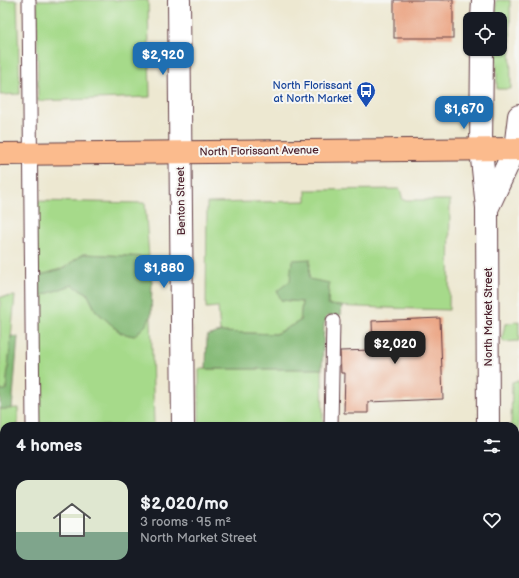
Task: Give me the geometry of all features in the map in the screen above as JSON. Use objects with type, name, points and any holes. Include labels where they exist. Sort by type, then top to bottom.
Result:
[{"type":"main road","name":"North Florissant Avenue","points":[[0,154],[517,149]]},
{"type":"street","name":"Benton Street","points":[[179,0],[183,422]]},
{"type":"street","points":[[482,12],[483,0]]},
{"type":"street","name":"North Market Street","points":[[482,56],[481,149],[487,208],[488,422]]},
{"type":"street","name":"North Market Street","points":[[487,208],[517,149],[519,116]]},
{"type":"lane","points":[[29,0],[33,422]]},
{"type":"lane","points":[[331,422],[333,321]]},
{"type":"green space","points":[[0,0],[17,0],[20,94],[0,95]]},
{"type":"green space","points":[[37,0],[148,0],[150,97],[38,101]]},
{"type":"green space","points":[[496,0],[510,0],[511,89],[497,89],[496,56],[507,56],[507,12],[496,12]]},
{"type":"green space","points":[[400,189],[403,200],[450,200],[449,310],[328,306],[329,283],[309,280],[310,259],[290,281],[281,300],[302,302],[300,321],[276,334],[220,332],[218,307],[206,308],[207,203],[306,201],[306,190]]},
{"type":"green space","points":[[35,201],[145,203],[149,257],[83,254],[64,268],[35,277]]},
{"type":"green space","points":[[83,254],[149,257],[152,283],[151,316],[146,325],[134,336],[121,333],[96,311],[87,293],[72,285],[40,296],[35,277],[64,268]]},
{"type":"green space","points":[[310,259],[309,279],[329,283],[328,305],[342,306],[341,315],[327,316],[324,325],[322,369],[206,369],[207,336],[220,332],[276,334],[300,321],[302,302],[281,300],[277,291],[290,281],[292,260]]},
{"type":"green space","points":[[72,285],[87,293],[96,311],[121,333],[134,336],[146,325],[151,316],[154,422],[38,422],[40,296]]},
{"type":"green space","points":[[15,296],[6,391],[0,390],[0,297]]},
{"type":"green space","points":[[519,321],[519,341],[504,342],[502,338],[505,324]]},
{"type":"green space","points":[[11,336],[18,337],[12,409],[0,409],[0,390],[6,390]]},
{"type":"green space","points":[[199,369],[322,369],[323,422],[199,422]]},
{"type":"green space","points":[[519,381],[519,422],[511,422],[512,382]]},
{"type":"green space","points":[[18,408],[18,422],[0,422],[0,409]]},
{"type":"building","points":[[394,0],[453,0],[453,38],[394,38]]},
{"type":"building","points":[[440,318],[443,399],[368,402],[368,413],[344,413],[345,373],[341,373],[340,351],[373,350],[372,321]]},
{"type":"place","name":"North Florissant at North Market","points":[[366,108]]}]
